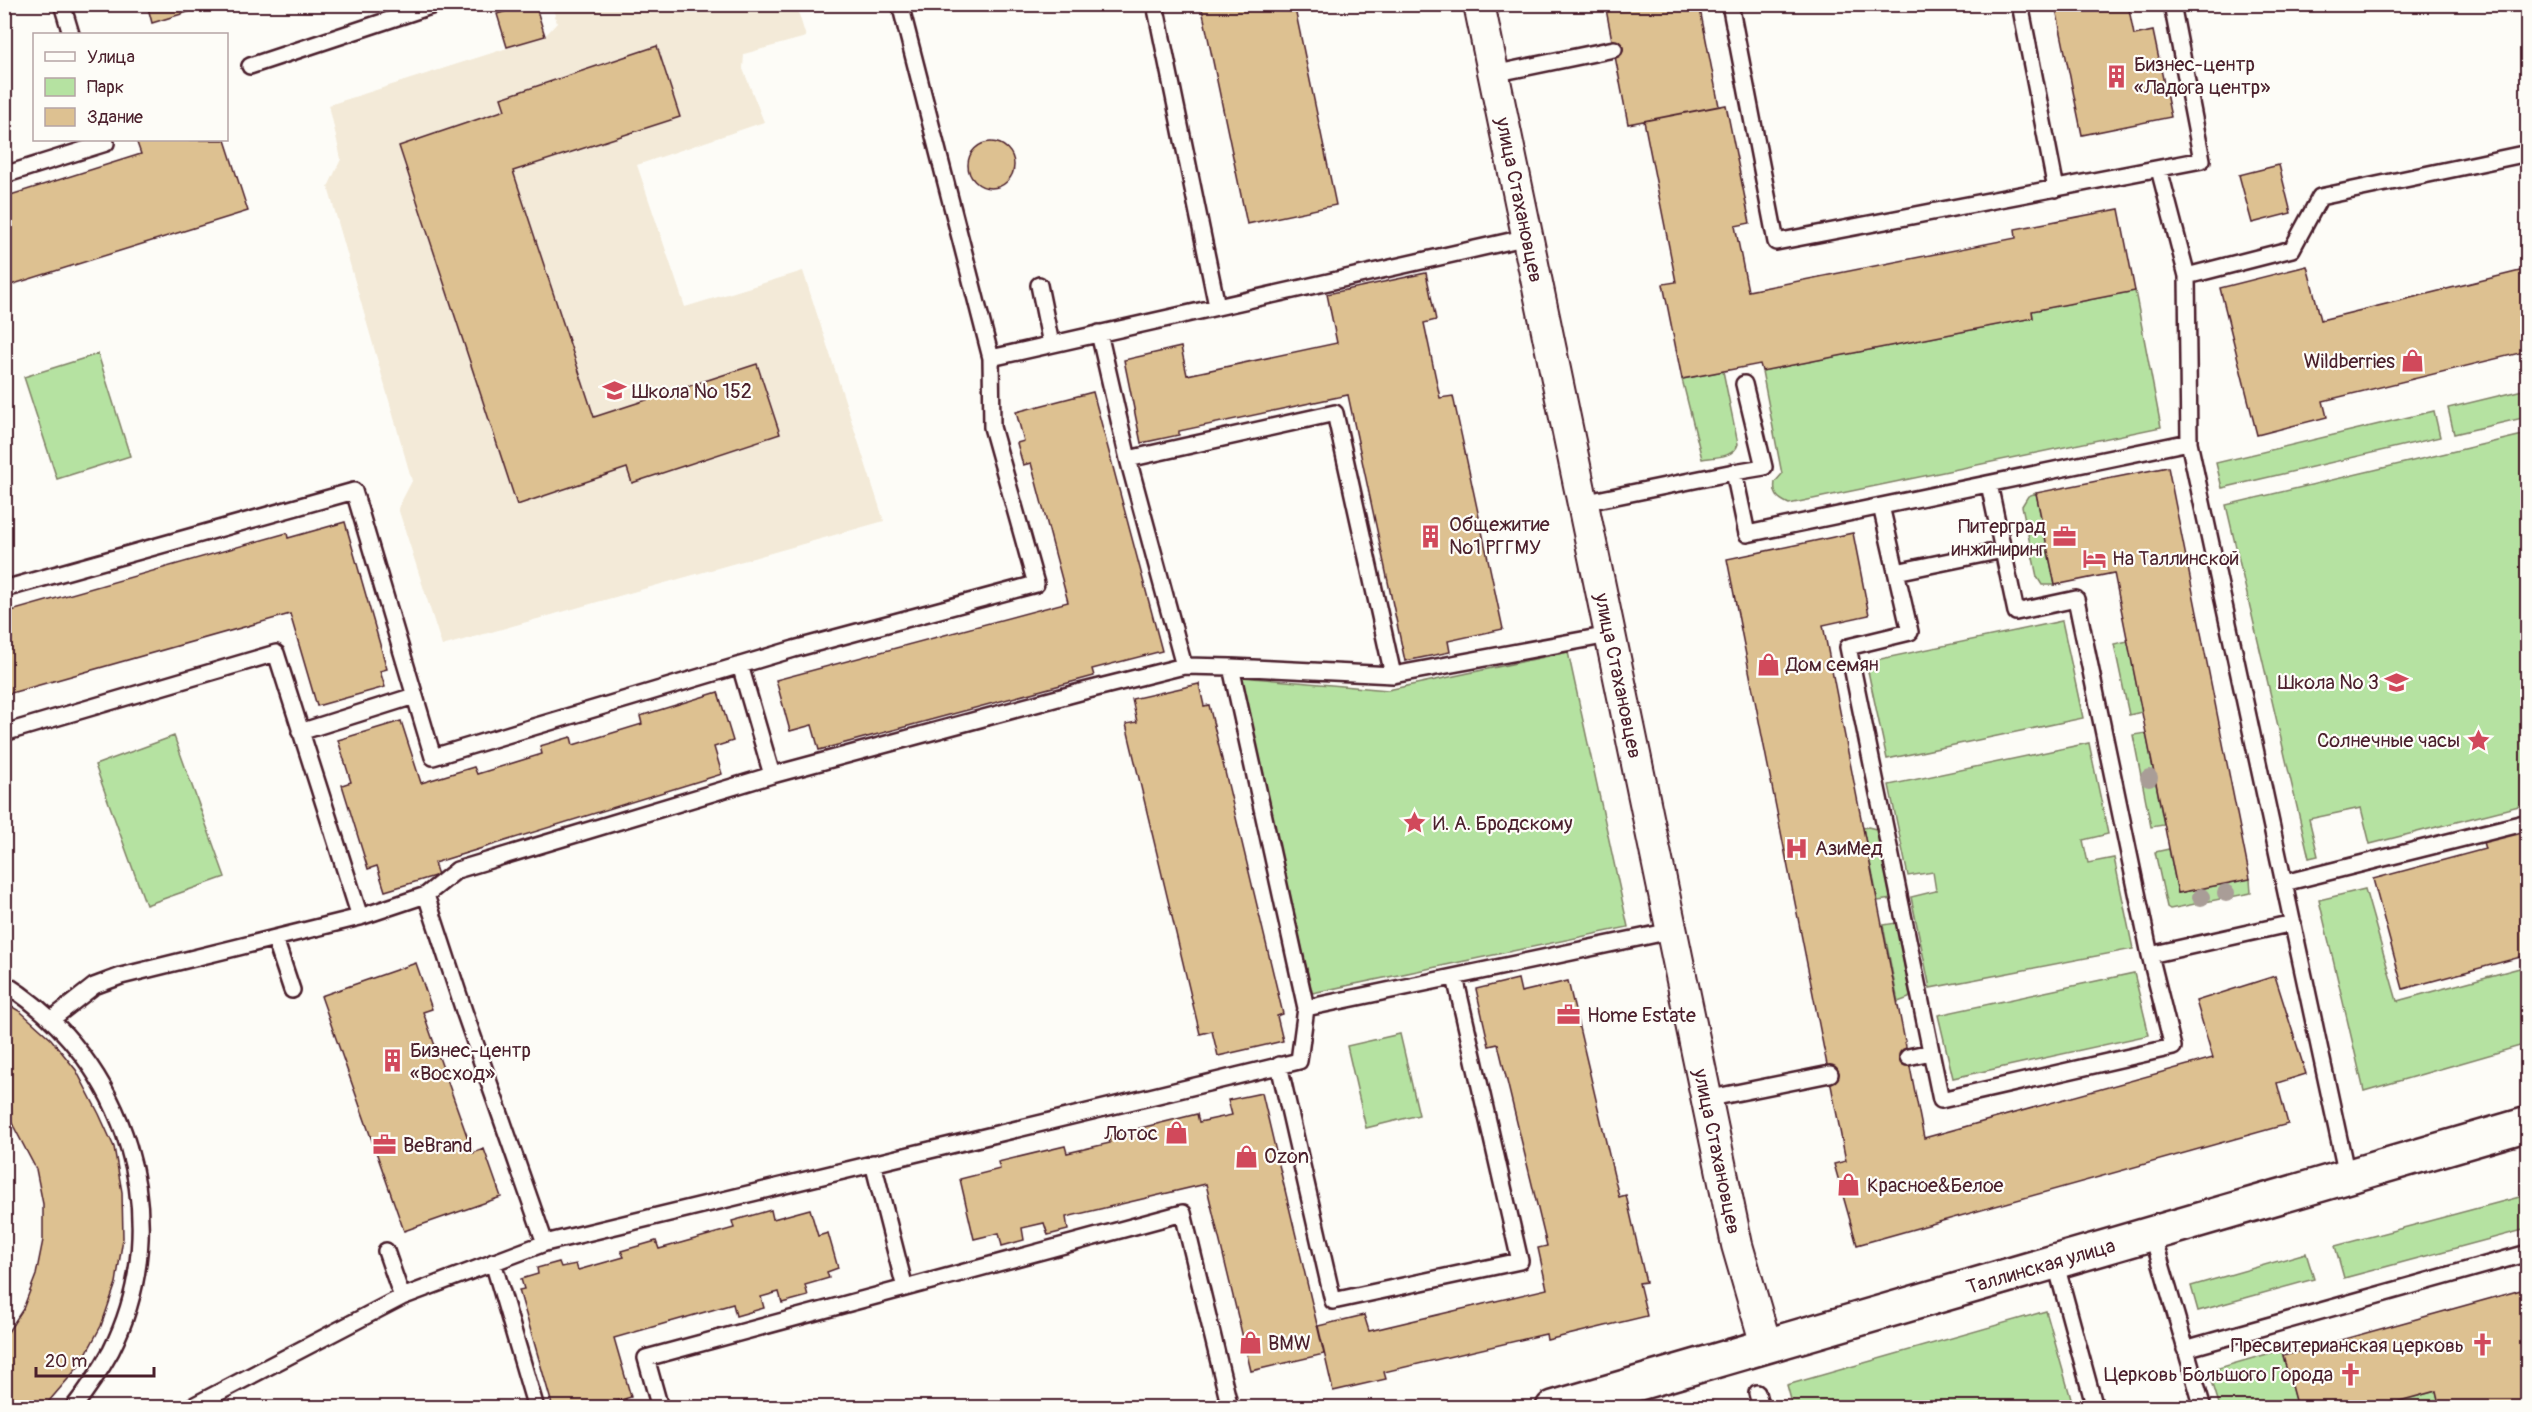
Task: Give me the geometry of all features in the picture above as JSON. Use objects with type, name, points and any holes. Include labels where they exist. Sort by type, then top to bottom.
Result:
[{"type":"street","name":"улица Стахановцев","points":[[1479,4],[1737,1245],[1766,1345]]},
{"type":"street","name":"Таллинская улица","points":[[1553,1407],[2528,1124]]},
{"type":"lane","points":[[62,4],[71,33]]},
{"type":"lane","points":[[250,66],[437,4]]},
{"type":"lane","points":[[4,589],[354,491],[433,757],[740,665],[1036,584],[992,427],[991,358],[900,4]]},
{"type":"lane","points":[[1155,4],[1216,306]]},
{"type":"lane","points":[[1730,4],[1776,242],[2202,160],[2172,4]]},
{"type":"lane","points":[[2020,4],[2056,189]]},
{"type":"lane","points":[[1493,74],[1614,50]]},
{"type":"lane","points":[[4,175],[106,143],[105,141]]},
{"type":"lane","points":[[2187,276],[2292,249],[2320,197],[2528,153]]},
{"type":"lane","points":[[2159,169],[2187,276],[2189,442],[2347,1176]]},
{"type":"lane","points":[[991,358],[1528,237]]},
{"type":"lane","points":[[1039,285],[1051,344]]},
{"type":"lane","points":[[1099,333],[1128,459],[1184,666]]},
{"type":"lane","points":[[1582,503],[1764,467],[1744,384]]},
{"type":"lane","points":[[1128,459],[1335,413],[1393,675]]},
{"type":"lane","points":[[1734,472],[1747,534],[2189,442]]},
{"type":"lane","points":[[1881,506],[1910,633],[1848,647],[1941,1100],[2173,1047],[2150,955],[2076,599],[2016,612],[1989,484]]},
{"type":"lane","points":[[1896,572],[2003,550]]},
{"type":"lane","points":[[52,1019],[94,986],[121,976],[360,917],[426,895],[457,870],[772,775],[1184,666],[1393,675],[1609,635]]},
{"type":"lane","points":[[4,733],[276,653],[360,917]]},
{"type":"lane","points":[[740,665],[772,775]]},
{"type":"lane","points":[[189,1407],[402,1297],[545,1243],[1299,1062],[1306,1008],[1231,668]]},
{"type":"lane","points":[[300,732],[414,696]]},
{"type":"lane","points":[[2284,883],[2528,822]]},
{"type":"lane","points":[[426,895],[545,1243]]},
{"type":"lane","points":[[2150,955],[2293,923]]},
{"type":"lane","points":[[1306,1008],[1671,932]]},
{"type":"lane","points":[[275,939],[292,990]]},
{"type":"lane","points":[[1279,1065],[1333,1301],[1521,1261],[1455,977]]},
{"type":"lane","points":[[4,983],[52,1019],[82,1053],[98,1076],[115,1108],[130,1148],[139,1200],[140,1231],[136,1272],[126,1312],[111,1350],[90,1385],[73,1407]]},
{"type":"lane","points":[[1908,1057],[1931,1052]]},
{"type":"lane","points":[[1706,1099],[1830,1074]]},
{"type":"lane","points":[[873,1163],[905,1288]]},
{"type":"lane","points":[[660,1407],[646,1358],[1184,1213],[1230,1407]]},
{"type":"lane","points":[[2152,1233],[2203,1407]]},
{"type":"lane","points":[[386,1251],[402,1297]]},
{"type":"lane","points":[[2186,1349],[2528,1253]]},
{"type":"lane","points":[[493,1262],[536,1407]]},
{"type":"lane","points":[[2055,1262],[2095,1407]]},
{"type":"shaded area","name":"Школа № 152","points":[[552,5],[796,5],[806,37],[744,54],[743,69],[764,122],[637,165],[685,307],[803,271],[884,521],[442,646],[398,508],[412,481],[328,187],[341,159],[329,105],[545,36],[557,23]]},
{"type":"green space","points":[[2135,291],[2161,427],[1789,504],[1777,496],[1775,482],[1782,474],[1762,371],[2033,318],[2032,311]]},
{"type":"green space","points":[[98,354],[130,456],[57,479],[24,377]]},
{"type":"green space","points":[[1723,371],[1738,444],[1736,449],[1728,454],[1702,459],[1682,379]]},
{"type":"green space","points":[[2527,389],[2527,417],[2454,434],[2448,408]]},
{"type":"green space","points":[[2434,411],[2440,437],[2222,488],[2216,463]]},
{"type":"green space","name":"Школа № 3","points":[[2527,434],[2527,804],[2370,844],[2361,808],[2309,819],[2318,856],[2309,858],[2226,505]]},
{"type":"green space","points":[[2036,493],[2055,585],[2042,585],[2037,577],[2022,506],[2028,496]]},
{"type":"green space","points":[[2062,621],[2083,718],[1887,759],[1866,662]]},
{"type":"green space","points":[[2128,641],[2142,712],[2129,715],[2114,644]]},
{"type":"green space","points":[[1568,652],[1628,927],[1312,993],[1241,677],[1388,690]]},
{"type":"green space","points":[[2146,733],[2164,825],[2151,827],[2133,735]]},
{"type":"green space","points":[[174,736],[225,877],[146,905],[95,765]]},
{"type":"green space","points":[[2089,743],[2108,834],[2083,840],[2088,863],[2114,858],[2133,949],[1930,988],[1911,897],[1936,891],[1933,872],[1908,876],[1889,785]]},
{"type":"green space","points":[[1863,828],[1876,829],[1879,836],[1892,899],[1878,901]]},
{"type":"green space","points":[[2169,849],[2178,893],[2250,879],[2251,893],[2170,909],[2167,907],[2155,852]]},
{"type":"green space","points":[[2365,889],[2397,1001],[2527,966],[2527,1044],[2364,1091],[2319,900]]},
{"type":"green space","points":[[1896,923],[1910,995],[1909,998],[1898,1002],[1883,925]]},
{"type":"green space","points":[[2134,973],[2149,1035],[1953,1078],[1938,1015]]},
{"type":"green space","points":[[1400,1034],[1419,1115],[1366,1128],[1347,1046]]},
{"type":"green space","points":[[2527,1195],[2527,1229],[2344,1278],[2335,1246]]},
{"type":"green space","points":[[2306,1253],[2314,1279],[2198,1311],[2191,1286]]},
{"type":"green space","points":[[2046,1311],[2073,1406],[2066,1408],[1793,1407],[1787,1385]]},
{"type":"green space","points":[[2281,1350],[2297,1407],[2220,1407],[2211,1378],[2215,1369]]},
{"type":"green space","points":[[2436,1391],[2440,1407],[2374,1408]]},
{"type":"building","points":[[147,4],[214,4],[152,23]]},
{"type":"building","points":[[535,4],[545,36],[507,47],[497,14]]},
{"type":"building","points":[[1201,4],[1294,4],[1336,205],[1247,224]]},
{"type":"building","points":[[1605,4],[1699,4],[1719,106],[1628,124]]},
{"type":"building","name":"Бизнес-центр «Ладога центр»","points":[[2055,4],[2128,4],[2134,35],[2153,31],[2171,117],[2082,135]]},
{"type":"building","points":[[657,46],[680,117],[513,171],[594,417],[757,364],[780,434],[632,483],[627,468],[517,505],[399,146],[505,110],[501,98]]},
{"type":"building","points":[[1726,105],[1750,223],[1735,226],[1748,291],[2016,238],[2015,229],[2119,209],[2135,291],[2032,311],[2033,318],[1762,371],[1760,364],[1682,379],[1663,284],[1676,282],[1644,121]]},
{"type":"building","points":[[136,141],[225,141],[248,211],[4,287],[4,197],[141,154]]},
{"type":"building","points":[[991,142],[1007,149],[1014,165],[1007,181],[991,188],[975,181],[968,165],[975,149]]},
{"type":"building","points":[[2279,165],[2291,213],[2252,223],[2239,175]]},
{"type":"building","points":[[2307,266],[2321,320],[2528,269],[2528,351],[2323,401],[2327,417],[2257,435],[2220,288]]},
{"type":"building","name":"Общежитие №1 РГГМУ","points":[[1426,273],[1436,320],[1424,323],[1440,398],[1453,396],[1503,629],[1448,641],[1450,652],[1405,661],[1348,395],[1179,431],[1179,435],[1141,443],[1124,360],[1181,347],[1187,375],[1337,343],[1327,294]]},
{"type":"building","points":[[1093,392],[1162,651],[1092,669],[1094,676],[819,750],[812,725],[790,731],[776,680],[1068,602],[1031,463],[1023,465],[1017,443],[1024,441],[1016,412]]},
{"type":"building","points":[[2168,467],[2250,879],[2178,893],[2114,573],[2055,585],[2036,493]]},
{"type":"building","points":[[345,522],[387,669],[380,671],[385,687],[317,706],[290,614],[4,695],[4,613],[287,533],[288,538]]},
{"type":"building","points":[[1853,533],[1869,615],[1823,625],[1924,1138],[2213,1058],[2196,1001],[2275,976],[2306,1074],[2277,1083],[2288,1124],[1857,1245],[1834,1164],[1846,1161],[1727,559]]},
{"type":"building","points":[[1199,684],[1204,706],[1209,705],[1283,1014],[1277,1016],[1283,1041],[1218,1056],[1212,1031],[1200,1034],[1126,724],[1137,722],[1132,699]]},
{"type":"building","points":[[718,692],[733,741],[714,747],[722,774],[434,863],[438,875],[385,891],[377,866],[368,869],[342,785],[351,782],[338,740],[401,721],[421,783],[474,767],[477,774],[542,754],[540,746],[571,737],[573,745],[642,724],[640,716]]},
{"type":"building","points":[[2528,829],[2528,955],[2403,989],[2373,879],[2485,849],[2483,842]]},
{"type":"building","name":"Бизнес-центр «Восход»","points":[[416,963],[432,1009],[423,1012],[473,1153],[484,1149],[501,1197],[404,1231],[321,996]]},
{"type":"building","points":[[1518,979],[1521,992],[1568,981],[1619,1197],[1626,1195],[1646,1282],[1639,1283],[1647,1316],[1547,1340],[1546,1334],[1384,1372],[1386,1379],[1333,1391],[1318,1326],[1364,1315],[1369,1331],[1547,1289],[1538,1248],[1547,1246],[1498,1044],[1489,1046],[1476,989]]},
{"type":"building","points":[[4,1002],[21,1012],[51,1039],[76,1070],[114,1147],[122,1192],[123,1238],[116,1283],[101,1326],[80,1365],[43,1408],[4,1408],[4,1338],[23,1309],[36,1275],[43,1240],[43,1204],[36,1169],[4,1108]]},
{"type":"building","points":[[1262,1093],[1324,1354],[1251,1371],[1206,1184],[1066,1217],[1068,1230],[1048,1235],[1044,1223],[1022,1228],[1024,1240],[1002,1246],[999,1233],[974,1239],[960,1179],[1000,1169],[998,1162],[1065,1146],[1067,1153],[1110,1143],[1108,1136],[1197,1114],[1199,1122],[1232,1115],[1228,1100]]},
{"type":"building","points":[[810,1209],[818,1236],[828,1233],[838,1268],[827,1272],[829,1278],[805,1285],[808,1296],[782,1303],[779,1292],[761,1297],[764,1308],[736,1316],[733,1304],[614,1338],[631,1397],[594,1408],[553,1408],[519,1290],[524,1289],[521,1279],[538,1274],[537,1268],[559,1262],[561,1267],[576,1264],[578,1270],[624,1257],[621,1251],[656,1241],[659,1249],[734,1228],[732,1221],[771,1210],[773,1219]]},
{"type":"building","points":[[2521,1290],[2528,1314],[2528,1408],[2440,1408],[2436,1391],[2374,1408],[2297,1408],[2283,1356]]},
{"type":"building","points":[[626,1399],[628,1408],[594,1408]]},
{"type":"place","name":"Бизнес-центр «Ладога центр»","points":[[2116,76]]},
{"type":"place","name":"Wildberries","points":[[2413,361]]},
{"type":"place","name":"Школа № 152","points":[[614,391]]},
{"type":"place","name":"Общежитие №1 РГГМУ","points":[[1431,536]]},
{"type":"place","name":"Питерград инжиниринг","points":[[2064,537]]},
{"type":"place","name":"На Таллинской","points":[[2094,558]]},
{"type":"place","name":"Дом семян","points":[[1768,664]]},
{"type":"place","name":"Школа № 3","points":[[2397,682]]},
{"type":"place","name":"Солнечные часы","points":[[2478,740]]},
{"type":"place","name":"И. А. Бродскому","points":[[1415,823]]},
{"type":"place","name":"АзиМед","points":[[1797,848]]},
{"type":"place","name":"Home Estate","points":[[1569,1015]]},
{"type":"place","name":"Бизнес-центр «Восход»","points":[[392,1061]]},
{"type":"place","name":"Лотос","points":[[1176,1133]]},
{"type":"place","name":"BeBrand","points":[[385,1145]]},
{"type":"place","name":"Ozon","points":[[1246,1156]]},
{"type":"place","name":"Красное&Белое","points":[[1849,1185]]},
{"type":"place","name":"BMW","points":[[1250,1343]]},
{"type":"place","name":"Пресвитерианская церковь","points":[[2482,1345]]},
{"type":"place","name":"Церковь Большого Города","points":[[2351,1374]]}]
